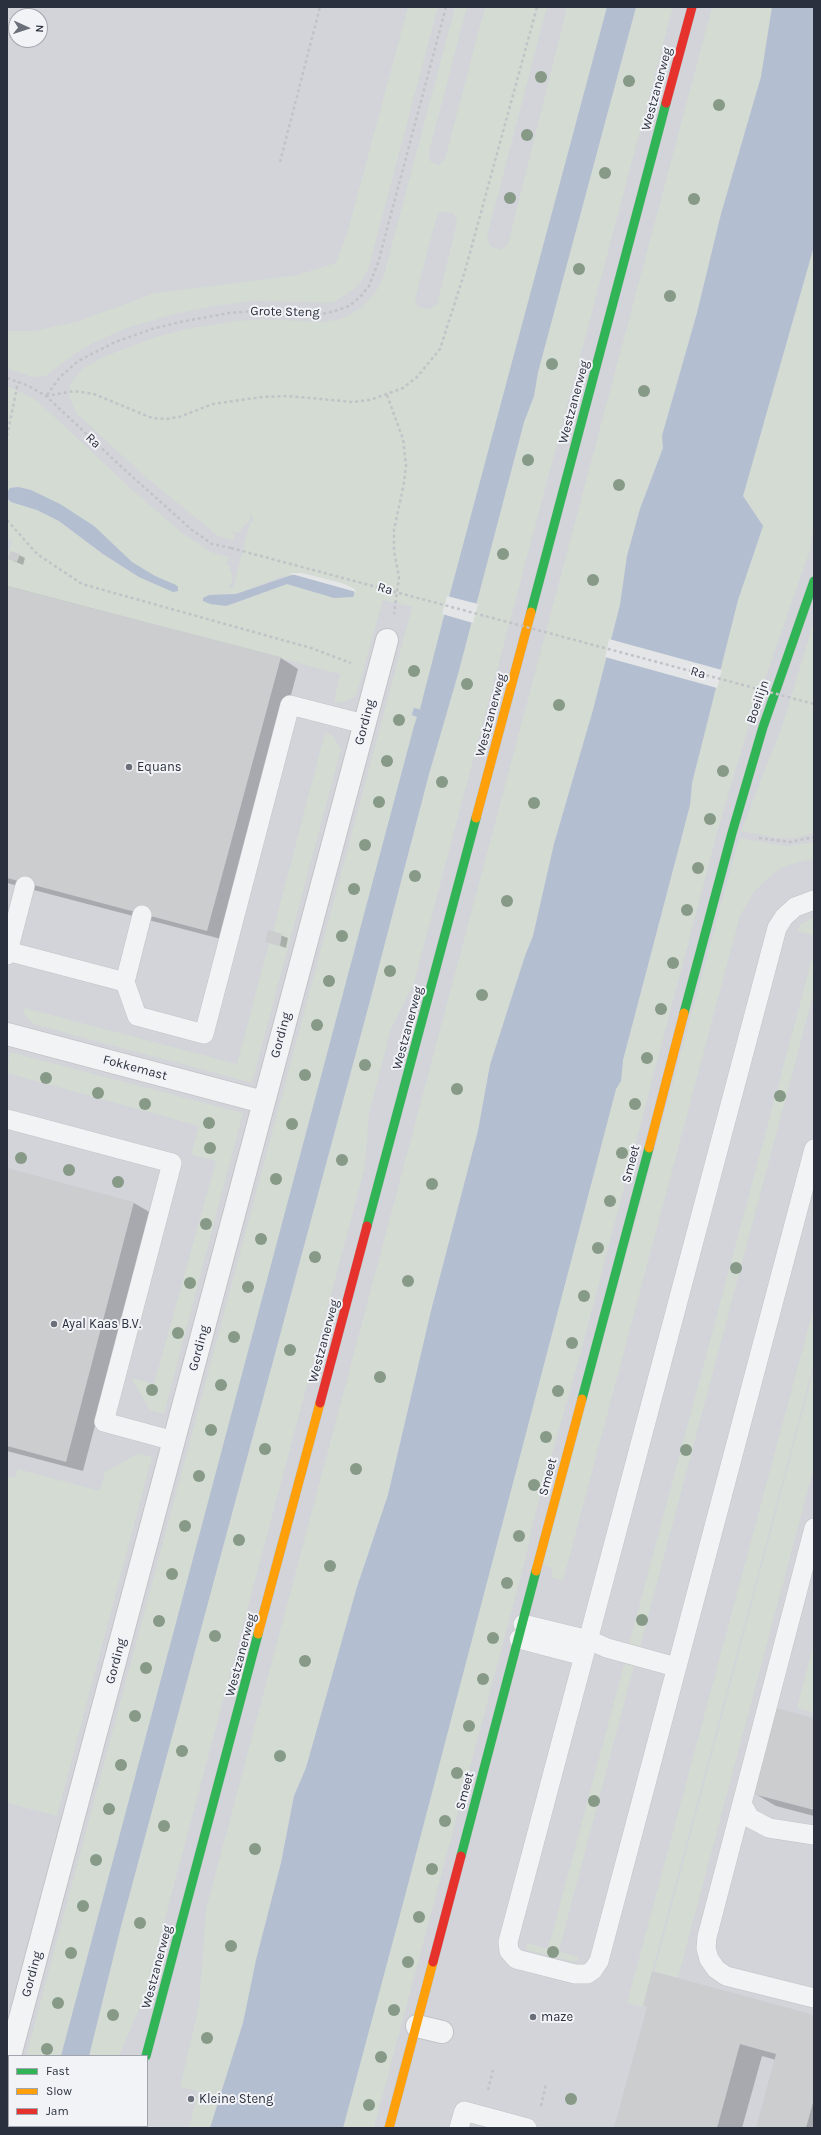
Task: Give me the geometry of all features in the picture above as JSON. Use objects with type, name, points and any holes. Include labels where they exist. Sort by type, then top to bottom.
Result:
[{"type":"main road","name":"Westzanerweg","points":[[146,2055],[692,7]]},
{"type":"main road","name":"Boeilijn","points":[[732,833],[763,727],[814,581]]},
{"type":"main road","name":"Smeet","points":[[389,2128],[732,833]]},
{"type":"street","name":"Gording","points":[[10,2055],[387,640]]},
{"type":"street","name":"Fokkemast","points":[[7,1034],[263,1102]]},
{"type":"street","points":[[416,2026],[442,2032]]},
{"type":"lane","points":[[142,915],[125,982],[137,1016],[204,1034],[290,705],[364,724]]},
{"type":"lane","points":[[25,886],[7,952],[125,982]]},
{"type":"lane","points":[[814,900],[795,907],[784,917],[777,928],[508,1942],[509,1952],[516,1959],[575,1974],[588,1974],[593,1970],[599,1960],[814,1149]]},
{"type":"lane","points":[[7,1119],[172,1163],[104,1422],[174,1441]]},
{"type":"lane","points":[[814,1528],[707,1937],[706,1948],[709,1959],[716,1969],[726,1976],[814,1998]]},
{"type":"lane","points":[[521,1631],[586,1648],[607,1648],[676,1667]]},
{"type":"lane","points":[[742,1804],[750,1818],[769,1828],[814,1835]]},
{"type":"lane","points":[[459,2128],[464,2111],[527,2128]]},
{"type":"path","points":[[280,162],[320,7]]},
{"type":"path","name":"Grote Steng","points":[[46,396],[60,377],[78,361],[114,342],[132,336],[180,322],[229,313],[254,311],[322,314],[349,306],[360,297],[369,286],[378,263],[446,7]]},
{"type":"path","points":[[46,396],[74,391],[94,394],[152,418],[166,419],[179,417],[213,404],[262,396],[288,396],[352,402],[370,400],[403,388],[417,377],[440,349],[465,271],[537,7]]},
{"type":"path","name":"Ra","points":[[7,378],[46,396],[127,472],[192,530],[212,544],[814,704]]},
{"type":"path","points":[[7,436],[18,382]]},
{"type":"path","points":[[387,395],[403,439],[406,465],[404,483],[394,530],[394,551],[399,577],[398,598],[387,640]]},
{"type":"path","points":[[7,520],[37,554],[82,584],[311,648],[347,661],[377,676]]},
{"type":"path","points":[[732,833],[774,841],[790,842],[814,837]]},
{"type":"shaded area","points":[[7,7],[814,7],[814,2128],[7,2128]]},
{"type":"shaded area","points":[[408,7],[438,7],[368,270],[360,283],[354,289],[333,303],[255,301],[214,306],[175,314],[127,328],[95,342],[76,353],[47,375],[39,377],[29,376],[7,368],[7,331],[35,331],[79,321],[155,293],[297,275],[336,263],[348,230]]},
{"type":"shaded area","points":[[455,7],[467,7],[429,152],[430,161],[438,165],[445,159],[485,7],[547,7],[487,237],[490,246],[501,250],[508,244],[567,7],[607,7],[420,709],[413,707],[411,715],[417,717],[61,2055],[26,2055],[412,607],[383,600],[356,696],[343,703],[334,702],[340,674],[7,587],[7,554],[12,541],[7,539],[7,495],[11,502],[37,510],[59,521],[103,554],[139,577],[176,585],[155,576],[132,562],[94,526],[60,504],[24,488],[18,487],[8,491],[7,494],[7,386],[33,398],[44,407],[136,493],[181,532],[211,552],[229,557],[227,564],[217,562],[229,565],[233,580],[228,588],[233,588],[250,522],[253,522],[252,515],[250,515],[250,520],[238,533],[226,530],[235,534],[233,540],[218,536],[143,475],[76,413],[69,397],[70,384],[82,369],[103,357],[153,338],[186,329],[235,321],[264,319],[322,322],[341,319],[361,308],[375,293],[383,278]],"holes":[[[444,212],[454,213],[457,222],[437,304],[430,309],[418,307],[415,300],[436,219],[438,214]],[[284,576],[334,598],[287,584],[233,604],[209,595],[236,594]]]},
{"type":"shaded area","points":[[636,7],[673,7],[414,983],[391,1029],[369,1114],[365,1167],[144,1998],[119,2055],[89,2055],[121,1926],[368,1008],[429,774],[458,674],[524,422],[534,396],[538,372]]},
{"type":"shaded area","points":[[712,7],[772,7],[761,77],[721,214],[697,313],[662,436],[663,448],[640,509],[627,556],[620,605],[593,710],[554,844],[533,936],[525,956],[490,1065],[478,1131],[431,1311],[388,1495],[357,1587],[306,1768],[294,1796],[281,1863],[256,1960],[251,1992],[235,2050],[210,2128],[189,2128],[198,2091],[181,2087],[181,2083],[199,2005],[206,1909]]},
{"type":"shaded area","points":[[814,246],[814,522],[810,550],[749,725],[719,826],[582,1348],[536,1511],[525,1561],[374,2128],[343,2128],[616,1089],[621,1077],[623,1060],[690,805],[692,783],[738,600],[763,526],[743,496]]},
{"type":"shaded area","points":[[814,621],[814,833],[795,838],[777,838],[741,831],[782,726]]},
{"type":"shaded area","points":[[325,732],[333,736],[341,749],[252,1083],[33,1024],[23,1013],[25,1008],[237,1064],[269,943],[280,945],[282,934],[273,931]]},
{"type":"shaded area","points":[[739,838],[786,846],[814,842],[814,859],[798,862],[781,868],[754,892],[740,916],[563,1581],[551,1577],[553,1568],[542,1565]]},
{"type":"shaded area","points":[[814,917],[814,936],[797,931],[801,924]]},
{"type":"shaded area","points":[[814,951],[814,992],[640,1647],[629,1644]]},
{"type":"shaded area","points":[[10,1052],[243,1113],[164,1414],[150,1410],[131,1378],[154,1384],[216,1161],[191,1155],[199,1126],[7,1073]]},
{"type":"shaded area","points":[[814,1306],[814,1363],[643,2007],[627,2003]]},
{"type":"shaded area","points":[[814,1368],[814,1467],[678,1978],[654,1972]]},
{"type":"shaded area","points":[[139,1453],[152,1457],[57,1816],[7,1803],[7,1476],[15,1478],[18,1469],[100,1491],[105,1472]]},
{"type":"shaded area","points":[[814,1642],[814,1713],[797,1708]]},
{"type":"shaded area","points":[[624,1664],[634,1666],[559,1951],[578,1957],[578,1961],[575,1962],[527,1950],[526,1947],[528,1943],[548,1949]]},
{"type":"shaded area","points":[[8,2124],[8,2127],[42,2127],[41,2128],[7,2128]]},
{"type":"water","points":[[607,7],[636,7],[538,372],[534,396],[524,422],[458,674],[429,774],[368,1008],[121,1926],[89,2055],[61,2055],[414,726],[417,717],[420,718],[412,715],[414,708],[422,710],[420,709]]},
{"type":"water","points":[[772,7],[814,7],[814,246],[743,496],[763,526],[738,600],[692,783],[690,805],[623,1060],[621,1081],[616,1089],[343,2128],[210,2128],[243,2023],[256,1960],[281,1863],[294,1796],[306,1768],[357,1587],[388,1495],[431,1311],[478,1131],[490,1065],[525,956],[533,936],[554,844],[593,710],[620,605],[627,556],[640,509],[663,448],[662,436],[697,313],[721,214],[761,77]]},
{"type":"water","points":[[18,487],[31,490],[60,504],[94,526],[132,562],[155,576],[176,585],[178,587],[178,591],[173,592],[139,577],[103,554],[59,521],[37,510],[11,502],[8,499],[8,491],[10,488]]},
{"type":"water","points":[[292,575],[302,575],[354,590],[354,595],[353,597],[334,598],[287,584],[226,606],[210,604],[203,601],[203,598],[209,595],[236,594]]},
{"type":"water","points":[[42,2127],[72,2127],[71,2128]]},
{"type":"pier","points":[[288,573],[302,573],[342,583],[355,589],[356,592]]},
{"type":"pier","points":[[447,596],[478,604],[473,623],[442,614]]},
{"type":"pier","points":[[609,639],[722,670],[717,688],[605,657]]},
{"type":"building","points":[[10,551],[20,554],[17,562],[8,559]]},
{"type":"building","name":"Equans","points":[[7,586],[281,657],[207,931],[7,878]]},
{"type":"building","points":[[268,930],[282,934],[280,946],[265,942]]},
{"type":"building","name":"Ayal Kaas B.V.","points":[[7,1168],[134,1202],[66,1462],[7,1446]]},
{"type":"building","points":[[776,1708],[814,1718],[814,1810],[753,1794]]},
{"type":"building","points":[[652,1971],[814,2015],[814,2099],[806,2128],[756,2128],[776,2054],[740,2044],[717,2128],[614,2128],[647,2007],[643,2006]]},
{"type":"traffic: fast","points":[[531,612],[666,103]]},
{"type":"traffic: fast","points":[[684,1013],[732,833],[763,727],[814,581]]},
{"type":"traffic: fast","points":[[367,1226],[476,818]]},
{"type":"traffic: fast","points":[[582,1399],[649,1148]]},
{"type":"traffic: fast","points":[[461,1856],[536,1571]]},
{"type":"traffic: fast","points":[[146,2055],[258,1634]]},
{"type":"traffic: slow","points":[[476,818],[531,612]]},
{"type":"traffic: slow","points":[[649,1148],[684,1013]]},
{"type":"traffic: slow","points":[[536,1571],[582,1399]]},
{"type":"traffic: slow","points":[[258,1634],[320,1403]]},
{"type":"traffic: slow","points":[[389,2128],[433,1962]]},
{"type":"traffic: jam","points":[[666,103],[692,7]]},
{"type":"traffic: jam","points":[[320,1403],[367,1226]]},
{"type":"traffic: jam","points":[[433,1962],[461,1856]]},
{"type":"place","name":"Equans","points":[[129,767]]},
{"type":"place","name":"Ayal Kaas B.V.","points":[[54,1324]]},
{"type":"place","name":"maze","points":[[533,2017]]},
{"type":"place","name":"Kleine Steng","points":[[191,2099]]}]
